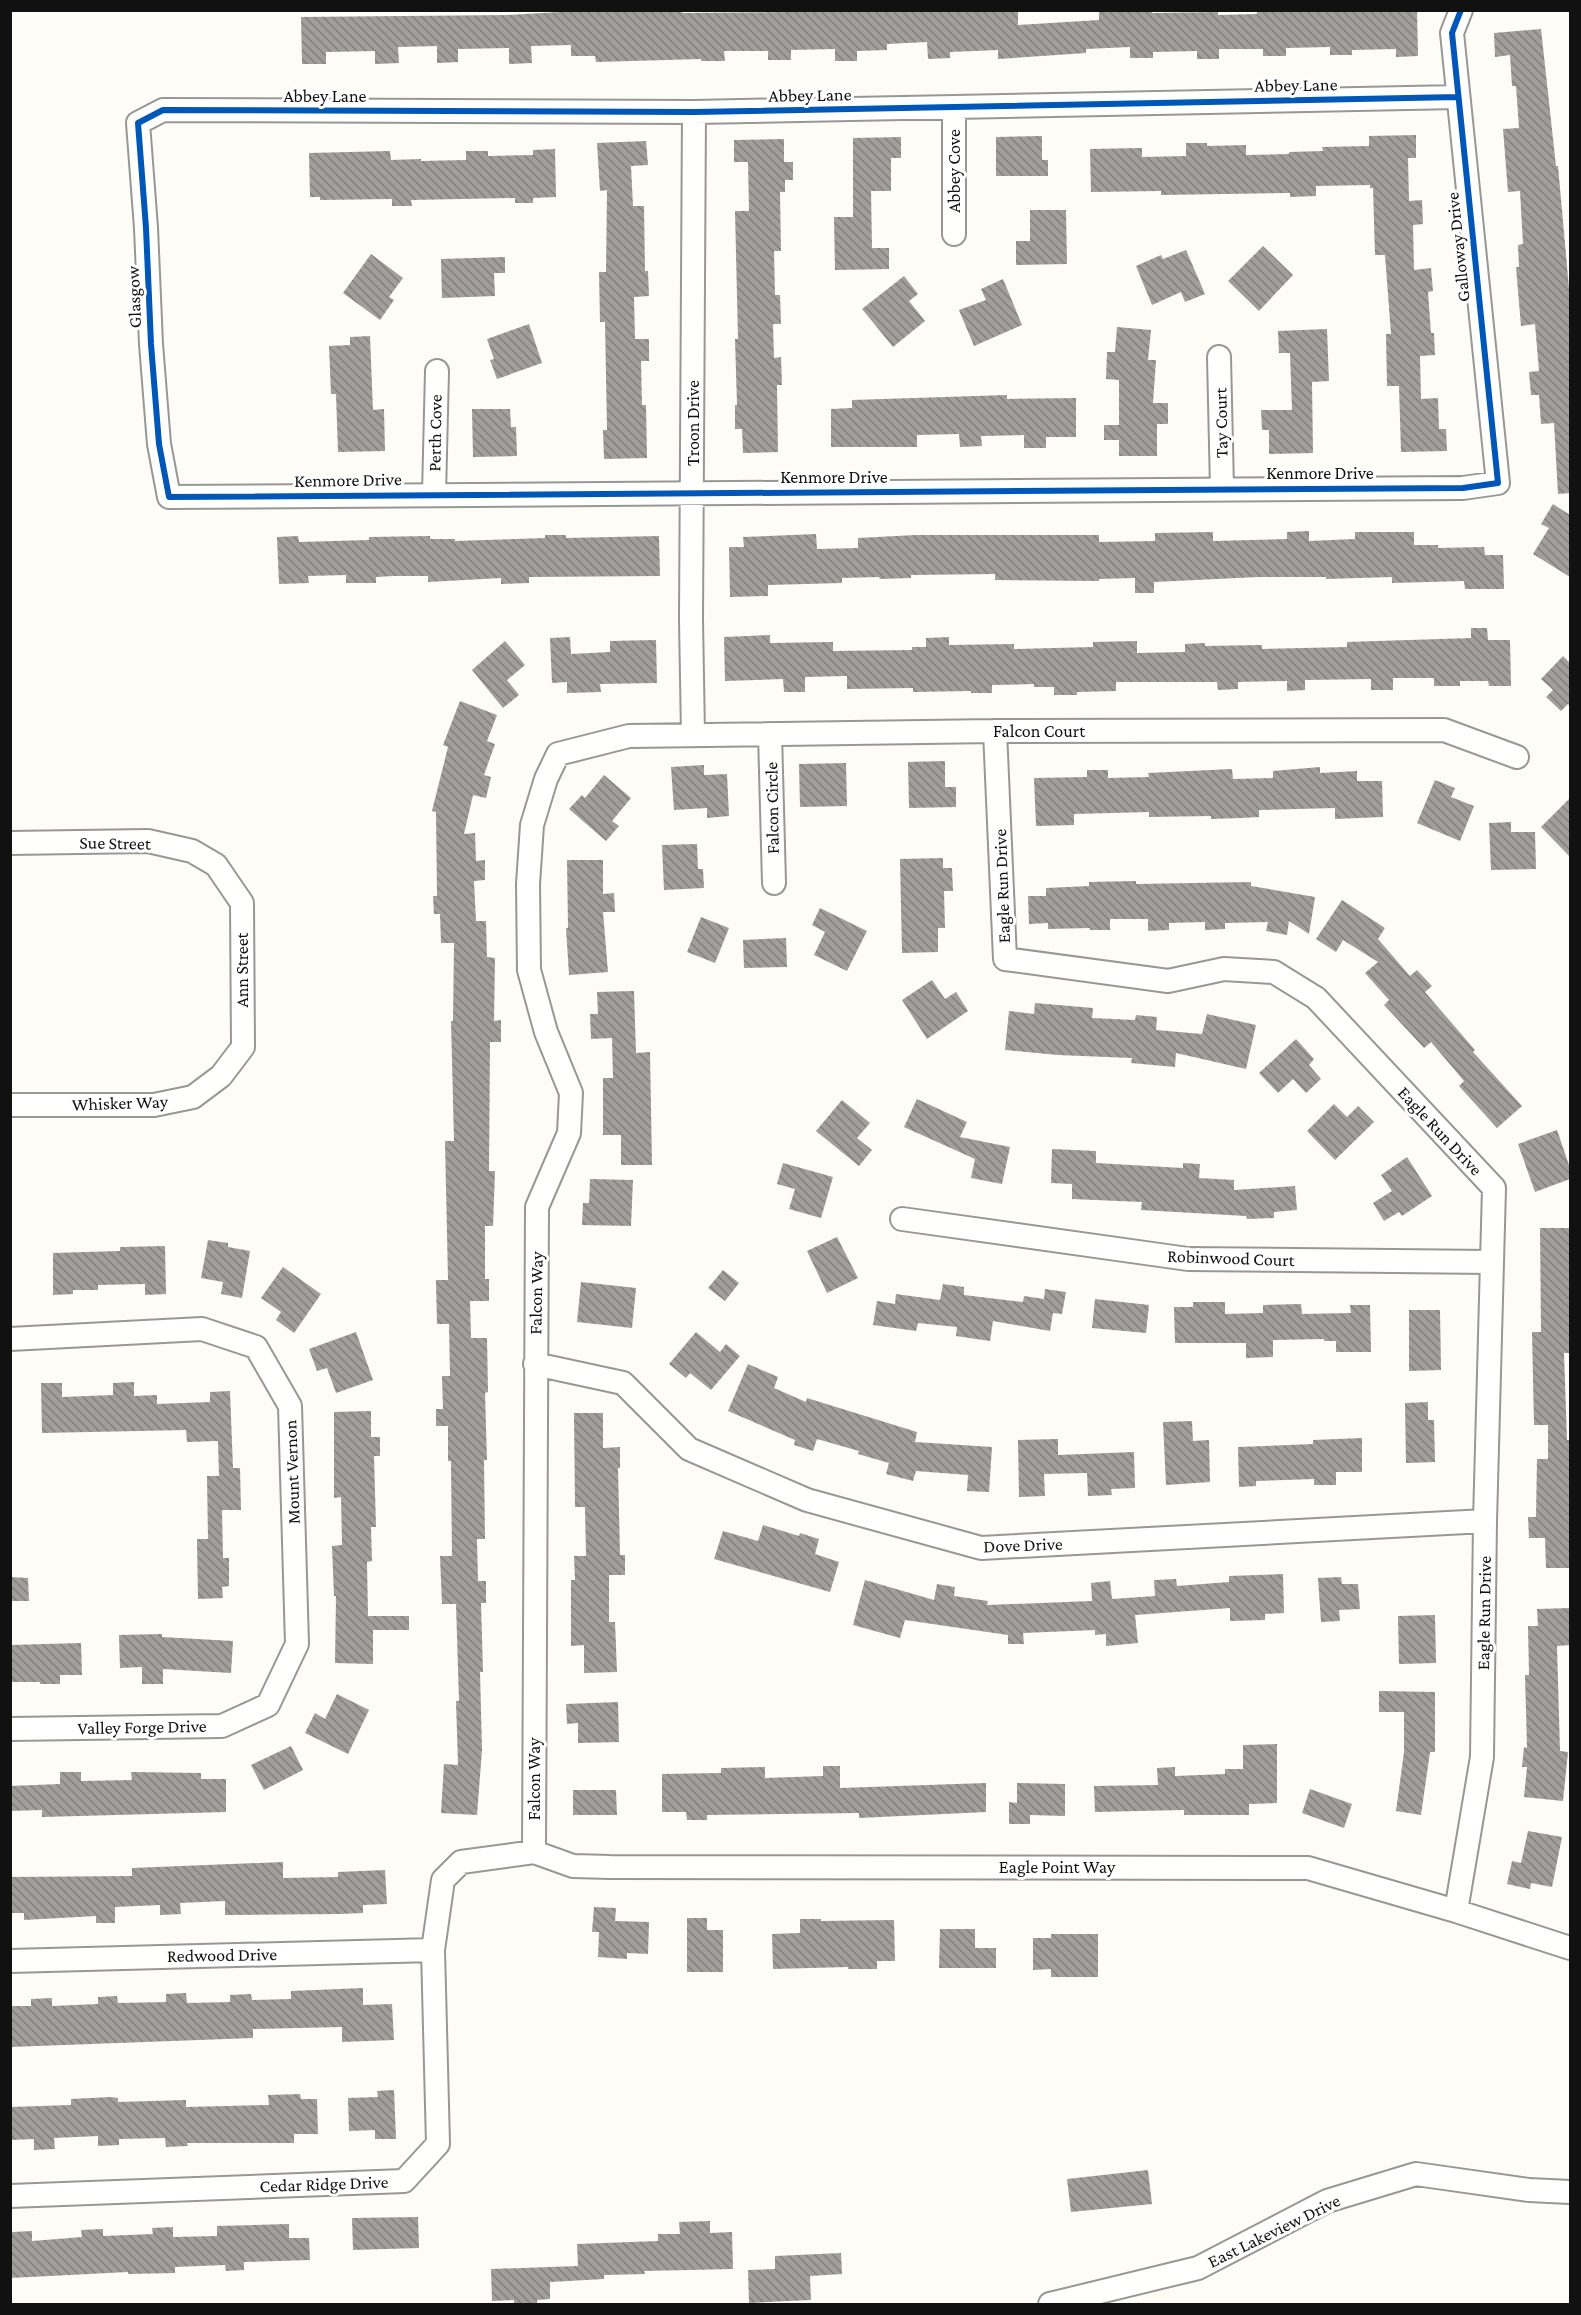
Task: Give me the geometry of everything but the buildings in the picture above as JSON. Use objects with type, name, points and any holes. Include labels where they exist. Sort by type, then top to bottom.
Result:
[{"type":"street","name":"Galloway Drive","points":[[1461,10],[1452,33],[1498,483]]},
{"type":"street","name":"Abbey Lane","points":[[163,111],[694,112],[1458,97]]},
{"type":"street","name":"Abbey Cove","points":[[954,108],[954,234]]},
{"type":"street","name":"Glasgow","points":[[163,111],[138,123],[159,444],[170,497]]},
{"type":"street","name":"Troon Drive","points":[[693,735],[694,112]]},
{"type":"street","name":"Tay Court","points":[[1219,357],[1222,489]]},
{"type":"street","name":"Perth Cove","points":[[434,494],[437,371]]},
{"type":"street","name":"Kenmore Drive","points":[[170,497],[1463,488],[1498,483]]},
{"type":"street","name":"Falcon Court","points":[[558,754],[629,736],[995,731],[1444,730],[1517,757]]},
{"type":"street","name":"Eagle Run Drive","points":[[995,731],[1005,959],[1168,981],[1224,969],[1274,972],[1316,998],[1494,1188],[1485,1521],[1482,1757],[1456,1911]]},
{"type":"street","name":"Falcon Circle","points":[[770,734],[774,883]]},
{"type":"street","name":"Falcon Way","points":[[534,1852],[537,1207],[569,1133],[571,1093],[546,1032],[529,970],[528,884],[532,825],[546,779],[558,754]]},
{"type":"street","name":"Sue Street","points":[[10,843],[148,841],[192,851],[216,865]]},
{"type":"street","name":"Ann Street","points":[[216,865],[242,903],[243,1047],[221,1076]]},
{"type":"street","name":"Whisker Way","points":[[10,1106],[154,1105],[193,1097],[221,1076]]},
{"type":"street","name":"Robinwood Court","points":[[902,1219],[1188,1259],[1491,1262]]},
{"type":"street","name":"Mount Vernon","points":[[10,1339],[202,1329],[256,1347],[290,1406],[297,1644],[268,1705]]},
{"type":"street","name":"Dove Drive","points":[[535,1364],[623,1383],[689,1449],[807,1500],[981,1548],[1485,1521]]},
{"type":"street","name":"Valley Forge Drive","points":[[10,1729],[222,1726],[268,1705]]},
{"type":"street","name":"Eagle Point Way","points":[[534,1852],[573,1866],[610,1867],[1308,1868],[1456,1911],[1570,1948]]},
{"type":"street","name":"Cedar Ridge Drive","points":[[10,2196],[404,2181],[438,2144],[433,1950],[443,1880],[461,1862],[534,1852]]},
{"type":"street","name":"Redwood Drive","points":[[10,1961],[433,1950]]},
{"type":"street","name":"East Lakeview Drive","points":[[1050,2304],[1198,2268],[1327,2201],[1416,2174],[1530,2190],[1570,2192]]},
{"type":"cycle path","points":[[1458,97],[694,112],[163,110],[138,123],[159,444],[169,497],[1463,488],[1498,483],[1452,33],[1461,10]]}]
